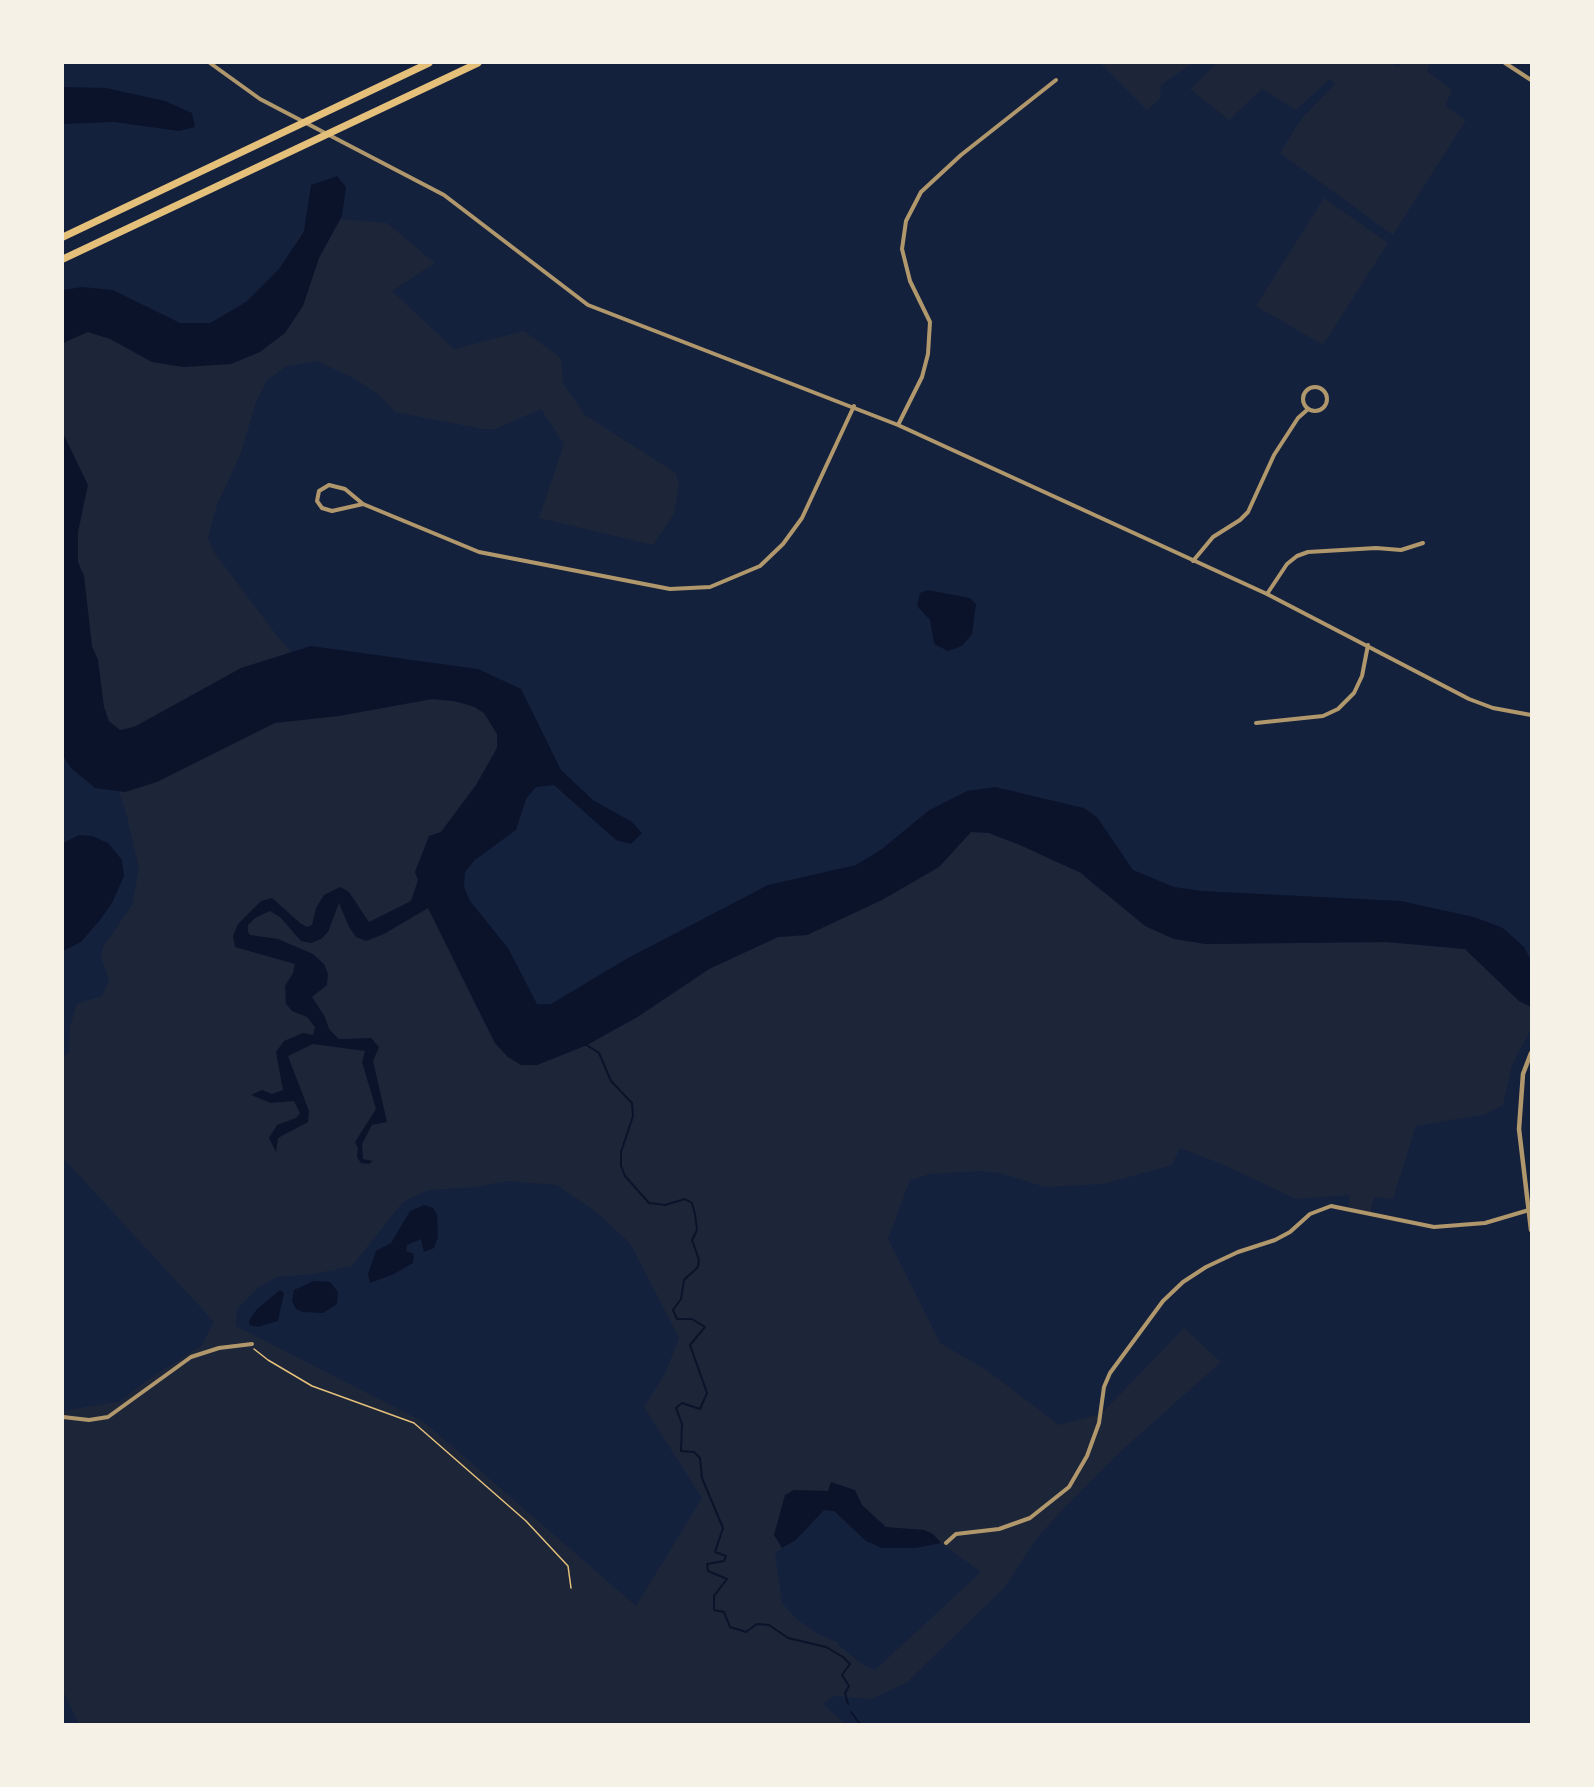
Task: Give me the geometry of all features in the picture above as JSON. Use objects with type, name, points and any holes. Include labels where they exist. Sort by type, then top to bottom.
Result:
[{"type":"highway","points":[[63,237],[429,63]]},
{"type":"highway","points":[[63,259],[478,63]]},
{"type":"street","points":[[210,63],[260,99],[444,195],[588,305],[640,328],[854,406],[898,425],[1267,594],[1469,699],[1493,708],[1531,715]]},
{"type":"street","points":[[1505,63],[1531,80]]},
{"type":"street","points":[[898,425],[922,377],[928,354],[930,322],[907,270],[902,249],[906,221],[921,192],[961,155],[1056,80]]},
{"type":"street","points":[[1310,387],[1318,387],[1325,392],[1327,401],[1323,409],[1315,412],[1307,410],[1302,402],[1303,393],[1310,387]]},
{"type":"street","points":[[363,504],[332,511],[321,508],[317,501],[319,491],[329,485],[345,489],[363,504],[479,552],[670,589],[710,587],[760,566],[783,544],[802,518],[854,406]]},
{"type":"street","points":[[1193,561],[1213,537],[1240,520],[1248,512],[1274,455],[1298,418],[1307,410]]},
{"type":"street","points":[[1267,594],[1287,564],[1297,556],[1308,552],[1376,548],[1401,550],[1423,543]]},
{"type":"street","points":[[1256,723],[1269,724],[1323,716],[1338,710],[1354,693],[1362,676],[1368,645]]},
{"type":"street","points":[[1531,1053],[1523,1074],[1519,1129],[1531,1230]]},
{"type":"street","points":[[946,1543],[956,1534],[999,1529],[1030,1518],[1070,1487],[1087,1456],[1099,1423],[1104,1387],[1110,1373],[1163,1301],[1183,1282],[1206,1267],[1238,1252],[1275,1240],[1290,1232],[1310,1214],[1331,1206],[1434,1227],[1485,1222],[1529,1210]]},
{"type":"street","points":[[63,1417],[89,1420],[108,1417],[191,1358],[219,1348],[252,1344]]},
{"type":"path","points":[[252,1344],[268,1360],[312,1386],[414,1424],[526,1521],[568,1566],[571,1588]]},
{"type":"shaded area","points":[[1100,63],[1193,63],[1161,85],[1160,99],[1147,110]]},
{"type":"shaded area","points":[[1217,63],[1391,63],[1398,67],[1402,63],[1430,63],[1427,71],[1452,90],[1445,106],[1466,120],[1393,235],[1280,153],[1302,118],[1335,84],[1330,79],[1296,110],[1262,89],[1229,120],[1190,89]]},
{"type":"shaded area","points":[[63,87],[106,88],[165,101],[192,113],[195,127],[179,131],[114,122],[63,124]]},
{"type":"shaded area","points":[[337,176],[346,187],[342,216],[319,258],[303,306],[285,333],[260,352],[231,364],[183,367],[152,362],[110,339],[88,332],[63,343],[63,290],[82,287],[113,290],[180,323],[210,323],[246,302],[279,269],[304,231],[311,185]]},
{"type":"shaded area","points":[[1324,198],[1388,243],[1323,345],[1256,306]]},
{"type":"shaded area","points":[[314,217],[387,223],[435,263],[392,291],[454,349],[524,331],[561,358],[563,383],[585,415],[676,473],[679,486],[674,514],[653,545],[539,518],[564,444],[541,409],[495,429],[483,429],[395,412],[379,395],[355,379],[317,361],[287,366],[267,380],[256,402],[241,453],[217,505],[208,538],[214,552],[278,637],[297,658],[365,711],[432,699],[466,703],[484,713],[497,734],[497,748],[476,785],[441,832],[429,836],[415,872],[428,907],[481,1017],[495,1043],[508,1057],[537,1065],[587,1045],[639,1016],[709,969],[778,937],[807,935],[939,867],[971,832],[989,833],[1081,873],[1097,888],[1205,944],[1387,942],[1465,949],[1519,1001],[1531,1007],[1531,1029],[1512,1065],[1503,1105],[1486,1114],[1416,1126],[1393,1199],[1374,1197],[1370,1214],[1348,1209],[1350,1195],[1296,1199],[1224,1165],[1180,1148],[1172,1165],[1104,1184],[1045,1187],[1000,1173],[979,1171],[930,1174],[910,1180],[888,1239],[940,1343],[988,1371],[1059,1425],[1101,1414],[1184,1328],[1221,1362],[1119,1453],[1064,1508],[1037,1538],[1004,1588],[906,1683],[872,1699],[835,1696],[823,1704],[845,1724],[79,1724],[63,1691],[63,1411],[121,1401],[144,1382],[201,1346],[214,1322],[63,1158],[63,1056],[69,1053],[70,1026],[77,1004],[102,996],[109,980],[101,957],[103,947],[132,905],[139,869],[119,791],[95,788],[71,768],[63,756],[63,299],[229,336],[286,264],[297,239]],"holes":[[[506,1181],[557,1185],[596,1212],[630,1243],[679,1338],[665,1374],[644,1407],[702,1498],[636,1606],[424,1422],[236,1326],[237,1309],[259,1287],[277,1277],[314,1274],[352,1266],[403,1202],[428,1190],[476,1187]],[[824,1510],[834,1511],[866,1541],[882,1548],[916,1548],[941,1543],[981,1572],[875,1670],[863,1665],[838,1645],[839,1643],[816,1633],[798,1620],[782,1603],[775,1553],[796,1540]]]},
{"type":"shaded area","points":[[63,433],[88,485],[78,532],[78,562],[84,576],[92,646],[98,660],[104,707],[109,721],[120,730],[134,727],[241,668],[311,646],[478,669],[521,689],[561,770],[593,800],[632,822],[642,833],[631,844],[616,840],[554,785],[536,787],[526,799],[516,830],[475,860],[465,872],[464,887],[470,901],[508,948],[537,1004],[551,1004],[628,958],[768,885],[856,865],[882,849],[928,811],[967,791],[995,787],[1084,808],[1097,817],[1133,870],[1174,887],[1202,891],[1401,901],[1474,917],[1503,928],[1524,947],[1531,960],[1531,1007],[1519,1001],[1465,949],[1387,942],[1205,944],[1174,939],[1145,926],[1081,873],[989,833],[971,832],[939,867],[882,900],[807,935],[778,937],[709,969],[639,1016],[587,1045],[537,1065],[521,1065],[508,1057],[495,1043],[428,908],[384,934],[366,941],[356,937],[339,903],[328,932],[321,939],[311,943],[301,941],[280,917],[270,911],[255,918],[248,925],[248,932],[250,935],[278,939],[313,954],[324,964],[328,974],[327,985],[312,997],[325,1017],[329,1029],[339,1039],[371,1038],[379,1047],[373,1061],[387,1122],[372,1125],[362,1144],[363,1159],[373,1161],[369,1164],[361,1163],[357,1157],[358,1148],[355,1142],[376,1109],[362,1062],[365,1051],[313,1044],[288,1056],[309,1111],[308,1122],[278,1138],[276,1152],[269,1138],[277,1125],[296,1118],[300,1113],[294,1101],[271,1103],[251,1095],[262,1090],[272,1094],[283,1090],[276,1052],[284,1041],[303,1033],[313,1035],[315,1027],[307,1017],[292,1011],[286,1004],[285,986],[293,973],[295,964],[235,947],[233,936],[238,924],[261,901],[272,898],[307,927],[312,925],[316,908],[324,895],[340,887],[349,892],[369,922],[411,901],[418,880],[415,872],[429,836],[441,832],[476,785],[497,748],[497,734],[484,713],[475,707],[454,701],[432,699],[339,716],[275,723],[157,782],[125,792],[95,788],[71,768],[63,756]]},
{"type":"shaded area","points":[[928,590],[970,598],[976,604],[972,634],[962,646],[948,651],[934,644],[930,620],[917,606],[920,593]]},
{"type":"shaded area","points":[[79,835],[92,836],[108,843],[122,860],[124,876],[112,903],[100,920],[81,942],[63,951],[63,843]]},
{"type":"shaded area","points":[[424,1205],[433,1208],[437,1214],[438,1237],[434,1248],[424,1252],[421,1239],[407,1245],[406,1251],[414,1254],[413,1263],[394,1274],[370,1283],[368,1274],[376,1251],[391,1243],[410,1211]]},
{"type":"shaded area","points":[[314,1281],[330,1282],[338,1292],[337,1304],[323,1313],[303,1312],[296,1309],[292,1301],[294,1290]]},
{"type":"shaded area","points":[[280,1290],[284,1293],[278,1321],[258,1327],[249,1325],[257,1309]]},
{"type":"shaded area","points":[[831,1482],[855,1490],[862,1505],[886,1527],[924,1530],[933,1534],[941,1543],[916,1548],[882,1548],[866,1541],[834,1511],[824,1510],[796,1540],[782,1548],[774,1535],[785,1495],[794,1490],[828,1491]]},
{"type":"waterway","points":[[585,1044],[599,1053],[611,1081],[632,1103],[633,1116],[621,1152],[621,1166],[625,1176],[649,1203],[665,1205],[685,1199],[692,1203],[695,1214],[697,1230],[692,1240],[699,1260],[698,1267],[684,1280],[681,1299],[673,1310],[677,1319],[692,1319],[705,1327],[690,1345],[707,1393],[700,1409],[682,1403],[676,1408],[682,1424],[681,1451],[694,1452],[700,1458],[702,1478],[723,1528],[715,1552],[726,1556],[724,1561],[707,1564],[708,1571],[727,1579],[714,1596],[714,1610],[724,1612],[730,1627],[746,1632],[757,1624],[769,1625],[788,1638],[826,1647],[843,1657],[850,1664],[842,1675],[849,1686],[845,1693],[848,1704]]},
{"type":"waterway","points":[[851,1712],[860,1724]]}]
